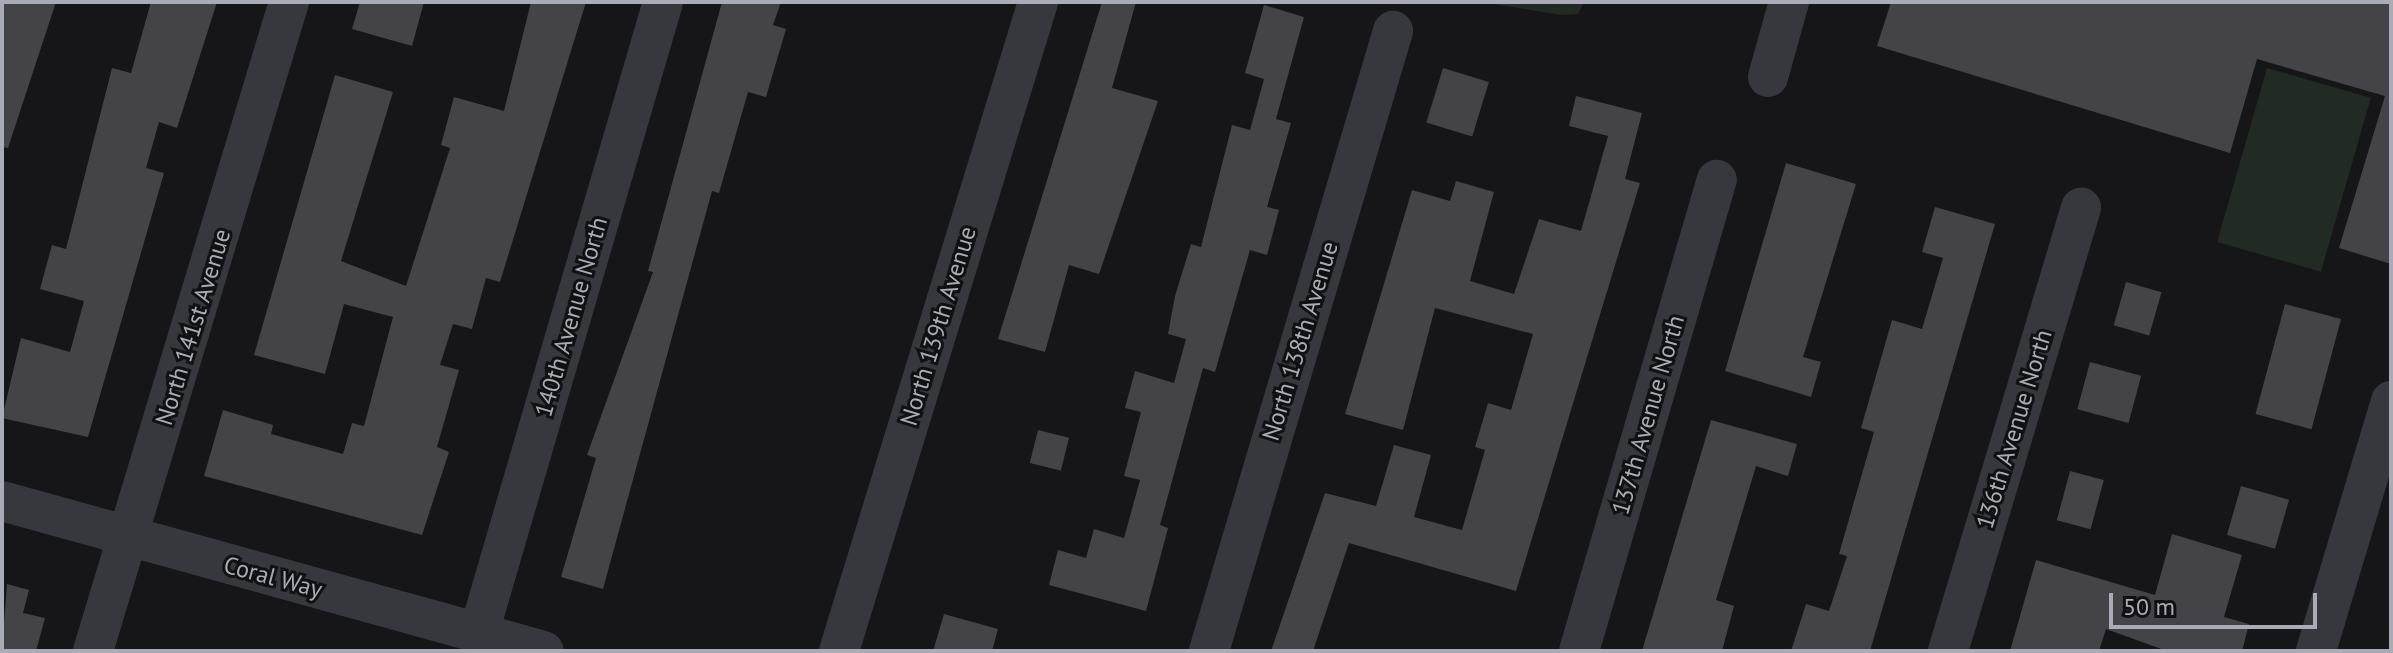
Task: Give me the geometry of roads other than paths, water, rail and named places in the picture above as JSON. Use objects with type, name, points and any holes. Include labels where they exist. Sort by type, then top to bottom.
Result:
[{"type":"street","name":"North 141st Avenue","points":[[93,651],[289,2]]},
{"type":"street","name":"140th Avenue North","points":[[479,632],[663,2]]},
{"type":"street","name":"North 139th Avenue","points":[[839,651],[1038,2]]},
{"type":"street","points":[[1768,77],[1789,2]]},
{"type":"street","name":"North 138th Avenue","points":[[1209,651],[1393,31]]},
{"type":"street","name":"137th Avenue North","points":[[1579,651],[1717,180]]},
{"type":"street","name":"136th Avenue North","points":[[1948,651],[2081,208]]},
{"type":"street","points":[[2316,651],[2391,401]]},
{"type":"street","name":"Coral Way","points":[[2,501],[544,651]]}]
